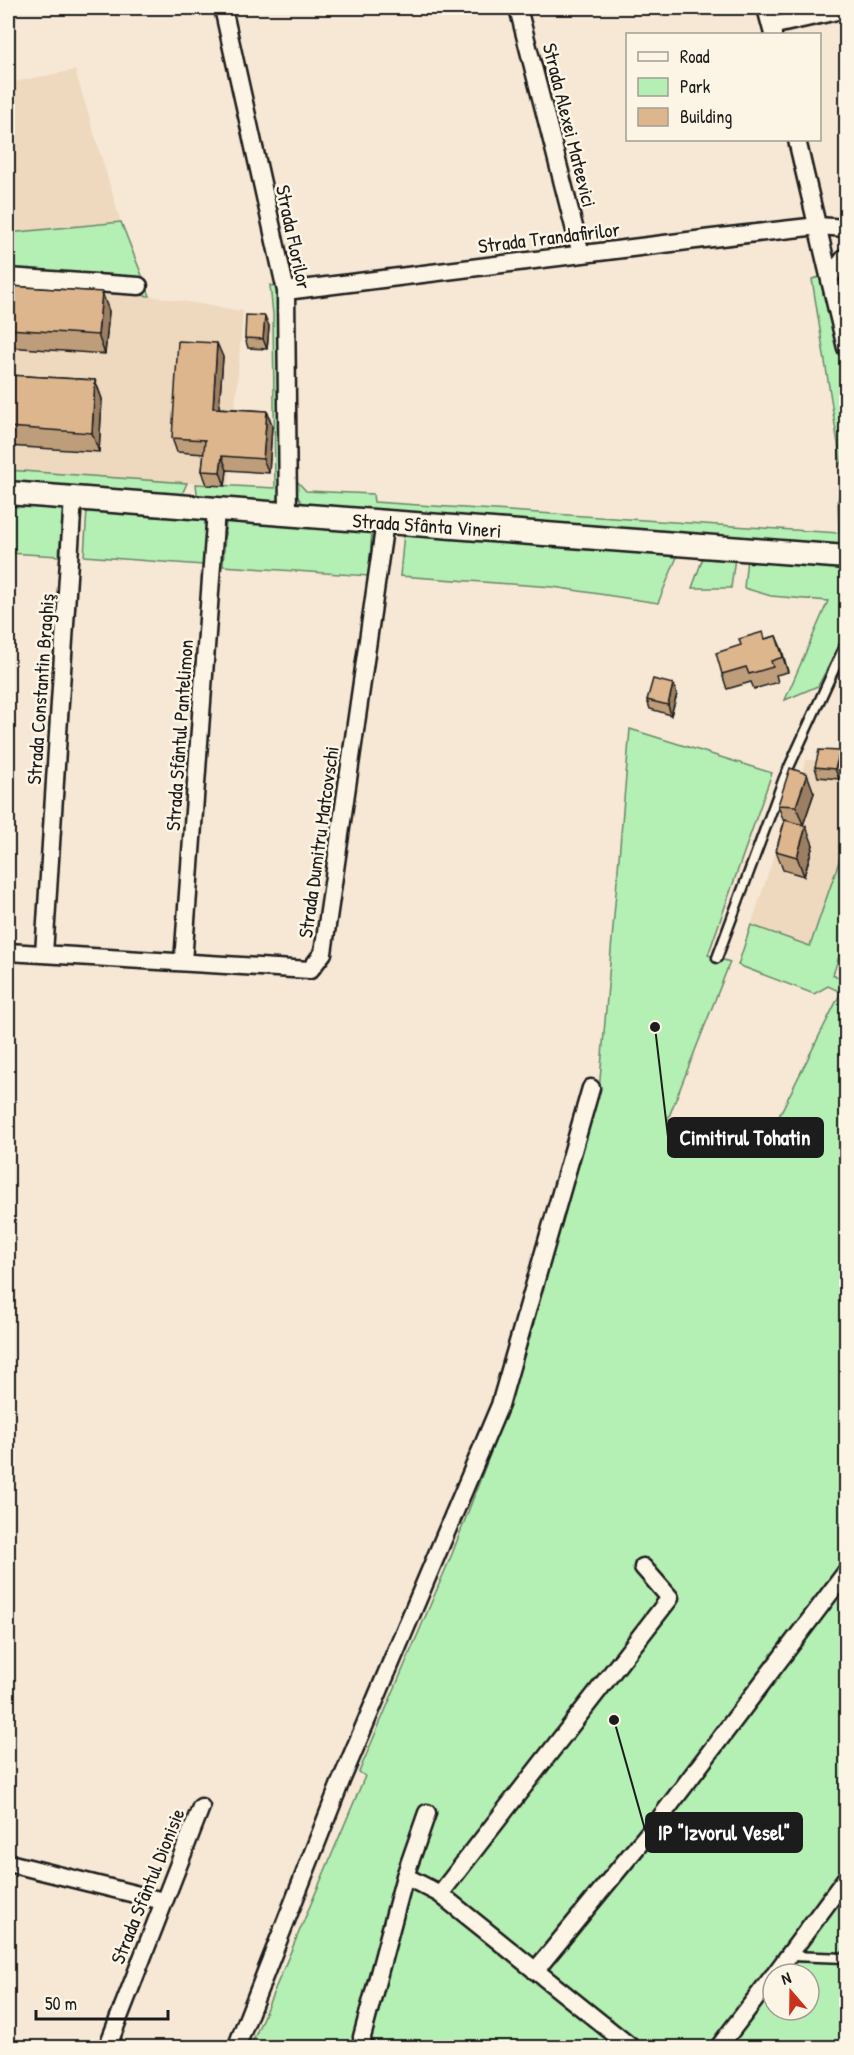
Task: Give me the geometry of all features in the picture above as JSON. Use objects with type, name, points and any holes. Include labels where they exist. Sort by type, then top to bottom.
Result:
[{"type":"street","name":"Strada Florilor","points":[[223,8],[286,291],[288,516]]},
{"type":"street","name":"Strada Alexei Mateevici","points":[[518,8],[581,254]]},
{"type":"street","points":[[766,8],[772,30],[846,9]]},
{"type":"street","points":[[797,141],[846,348]]},
{"type":"street","name":"Strada Trandafirilor","points":[[286,291],[818,226],[846,228]]},
{"type":"street","points":[[830,277],[846,256]]},
{"type":"street","points":[[8,277],[140,286]]},
{"type":"street","name":"Strada Sfânta Vineri","points":[[8,493],[846,557]]},
{"type":"street","name":"Strada Constantin Braghiş","points":[[44,954],[73,498]]},
{"type":"street","name":"Strada Sfântul Pantelimon","points":[[183,962],[216,510]]},
{"type":"street","name":"Strada Dumitru Matcovschi","points":[[8,952],[310,970],[323,953],[385,522]]},
{"type":"street","points":[[236,2048],[341,1780],[500,1405],[591,1088]]},
{"type":"street","points":[[440,1894],[670,1598],[643,1567]]},
{"type":"street","points":[[535,1971],[651,1830],[846,1572]]},
{"type":"street","name":"Strada Sfântul Dionisie","points":[[107,2048],[201,1807]]},
{"type":"street","points":[[363,2048],[362,2037],[405,1876],[427,1813]]},
{"type":"street","points":[[13,1864],[163,1901]]},
{"type":"street","points":[[405,1876],[440,1894],[632,2048]]},
{"type":"street","points":[[784,1962],[846,1878]]},
{"type":"street","points":[[718,2048],[761,1992]]},
{"type":"lane","points":[[717,958],[784,778],[846,643]]},
{"type":"lane","points":[[789,1956],[846,1958]]},
{"type":"shaded area","points":[[75,70],[121,222],[8,233],[8,83]]},
{"type":"shaded area","points":[[8,286],[150,296],[243,311],[229,486],[8,470]]},
{"type":"shaded area","points":[[806,760],[846,761],[846,841],[810,946],[751,925]]},
{"type":"green space","points":[[121,222],[150,296],[8,286],[8,233]]},
{"type":"green space","points":[[824,276],[846,377],[846,551],[307,509],[296,495],[297,481],[306,491],[373,494],[374,502],[839,533],[838,500],[844,482],[812,279]]},
{"type":"green space","points":[[270,285],[276,287],[281,312],[282,489],[278,499],[271,505],[198,501],[196,484],[275,488],[273,314]]},
{"type":"green space","points":[[8,470],[187,483],[180,499],[8,487]]},
{"type":"green space","points":[[8,505],[63,507],[59,556],[8,553]]},
{"type":"green space","points":[[87,510],[206,519],[203,565],[84,556]]},
{"type":"green space","points":[[226,521],[372,531],[369,576],[223,566]]},
{"type":"green space","points":[[404,533],[679,552],[658,603],[553,587],[400,576]]},
{"type":"green space","points":[[704,555],[735,557],[731,588],[692,588]]},
{"type":"green space","points":[[747,558],[846,565],[846,633],[818,686],[785,700],[828,601],[771,596],[744,588]]},
{"type":"green space","points":[[630,729],[772,773],[708,955],[730,962],[668,1119],[760,1154],[841,992],[828,986],[814,994],[738,965],[751,925],[810,946],[846,841],[846,935],[833,975],[846,981],[846,2047],[250,2048],[365,1776],[359,1772],[452,1554],[501,1425],[599,1091]]},
{"type":"building","points":[[8,286],[102,292],[98,335],[8,329]]},
{"type":"building","points":[[246,315],[265,316],[263,339],[245,338]]},
{"type":"building","points":[[178,341],[217,343],[213,408],[267,411],[263,459],[222,456],[220,472],[202,471],[205,440],[172,438]]},
{"type":"building","points":[[8,375],[95,380],[92,433],[8,427]]},
{"type":"building","points":[[763,632],[765,639],[776,636],[783,657],[771,661],[773,667],[749,674],[746,667],[722,674],[716,653],[741,645],[739,639]]},
{"type":"building","points":[[653,679],[673,684],[668,705],[647,700]]},
{"type":"building","points":[[819,750],[840,751],[835,769],[815,767]]},
{"type":"building","points":[[790,768],[807,774],[796,806],[778,805]]},
{"type":"building","points":[[785,820],[806,826],[797,857],[776,851]]},
{"type":"place","name":"Cimitirul Tohatin","points":[[655,1027]]},
{"type":"place","name":"IP \"Izvorul Vesel\"","points":[[614,1720]]}]
